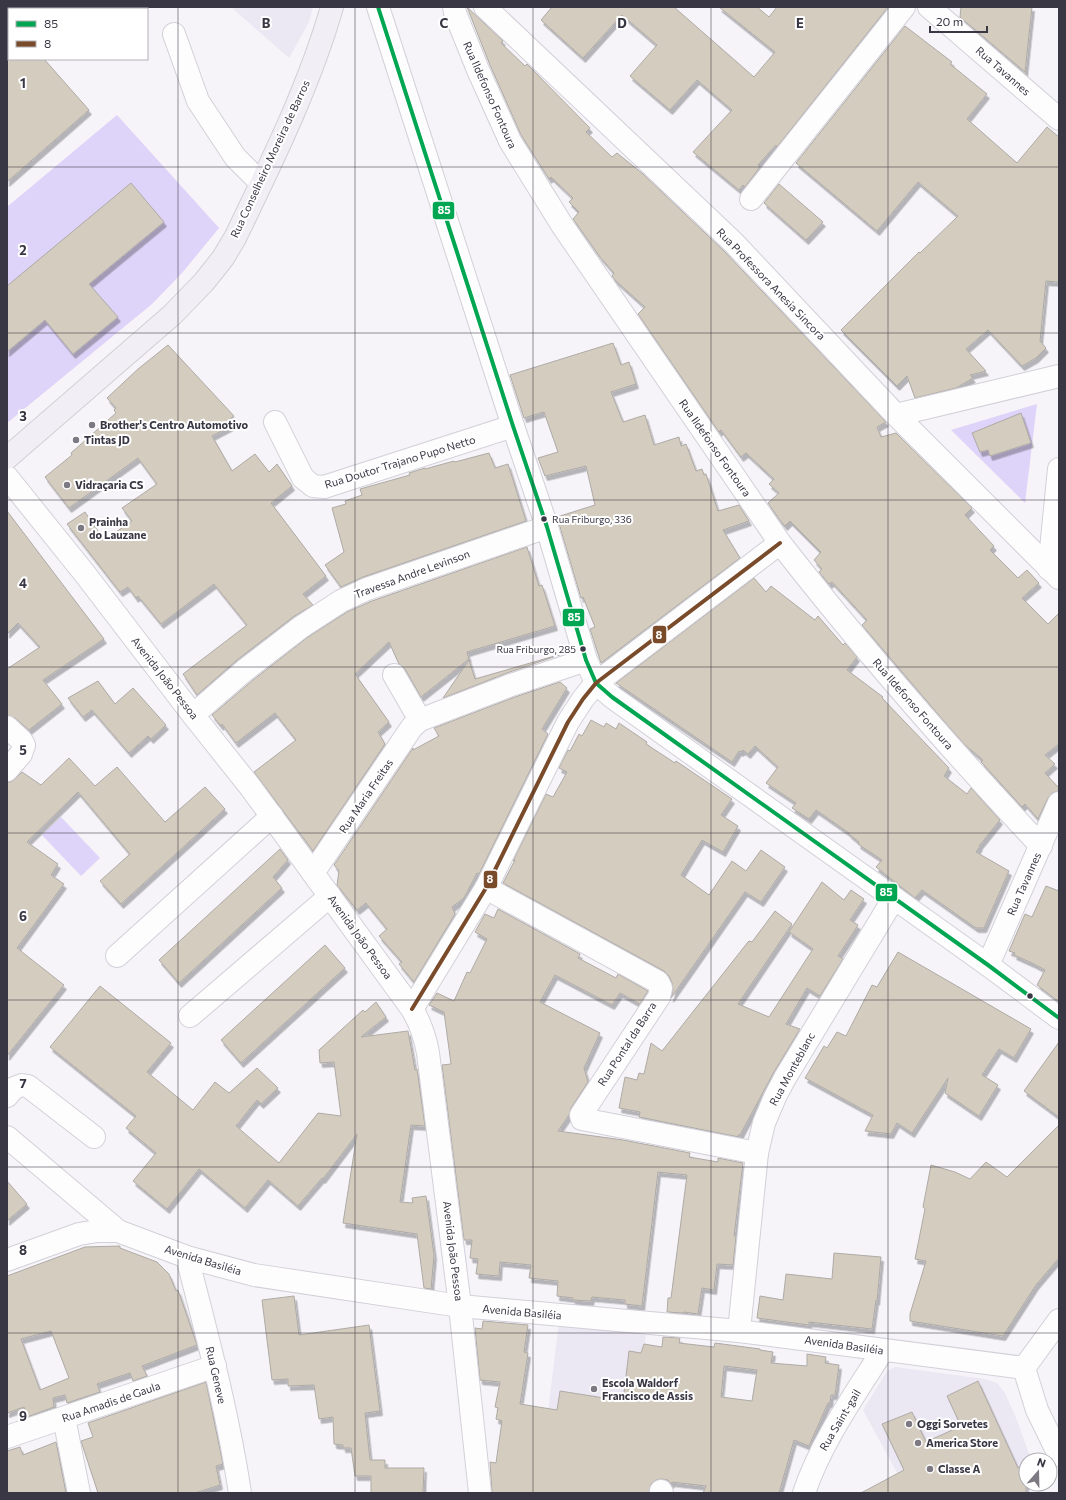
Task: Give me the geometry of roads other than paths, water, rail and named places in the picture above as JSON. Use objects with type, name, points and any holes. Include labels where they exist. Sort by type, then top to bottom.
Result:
[{"type":"main road","name":"Rua Conselheiro Moreira de Barros","points":[[7,458],[172,315],[204,282],[223,258],[235,238],[261,183],[311,68],[332,7]]},
{"type":"street","points":[[378,7],[547,527],[586,660],[596,683],[988,965],[1059,1018]]},
{"type":"street","name":"Rua Ildefonso Fontoura","points":[[454,7],[455,13],[478,70],[510,141],[562,225],[780,543],[815,588],[902,692],[978,780],[1041,846]]},
{"type":"street","name":"Rua Professora Anesia Sincora","points":[[485,7],[734,243],[896,415],[1054,573]]},
{"type":"street","points":[[750,199],[904,7]]},
{"type":"street","name":"Rua Tavannes","points":[[929,7],[1059,119]]},
{"type":"street","points":[[174,34],[198,101],[235,157],[261,183]]},
{"type":"street","points":[[896,415],[1059,376]]},
{"type":"street","name":"Rua Doutor Trajano Pupo Netto","points":[[275,422],[303,478],[313,486],[324,487],[513,426]]},
{"type":"street","points":[[1054,573],[1059,469]]},
{"type":"street","name":"Avenida João Pessoa","points":[[7,477],[85,574],[193,716],[272,816],[412,1009],[424,1034],[428,1053],[460,1306],[480,1493]]},
{"type":"street","name":"Travessa Andre Levinson","points":[[193,716],[245,670],[301,627],[341,601],[367,589],[547,527]]},
{"type":"street","points":[[412,1009],[486,888],[568,722],[582,699],[596,683],[780,543]]},
{"type":"street","name":"Rua Maria Freitas","points":[[313,873],[412,727],[420,720],[511,685],[586,660]]},
{"type":"street","points":[[394,675],[420,720]]},
{"type":"street","points":[[7,727],[21,740],[24,745],[21,754],[7,770]]},
{"type":"street","name":"Rua Tavannes","points":[[988,965],[1059,803]]},
{"type":"street","points":[[116,956],[272,816]]},
{"type":"street","name":"Rua Pontal da Barra","points":[[486,888],[658,982],[661,988],[659,996],[580,1115],[582,1118],[757,1153]]},
{"type":"street","points":[[190,1016],[330,896]]},
{"type":"street","name":"Rua Monteblanc","points":[[739,1331],[757,1153],[764,1123],[781,1084],[894,898]]},
{"type":"street","points":[[7,1096],[14,1088],[22,1085],[28,1086],[94,1137]]},
{"type":"street","points":[[7,1137],[118,1232]]},
{"type":"street","name":"Avenida Basiléia","points":[[7,1260],[79,1234],[97,1231],[118,1232],[187,1257],[254,1275],[460,1306],[739,1331],[1024,1368]]},
{"type":"street","name":"Rua Geneve","points":[[187,1257],[215,1366],[240,1493]]},
{"type":"street","points":[[1059,1320],[1024,1368],[1037,1410],[1059,1455]]},
{"type":"street","name":"Rua Saint-gail","points":[[804,1493],[820,1454],[883,1350]]},
{"type":"street","name":"Rua Amadis de Gaula","points":[[7,1437],[215,1366]]},
{"type":"street","points":[[64,1418],[79,1493]]},
{"type":"place","name":"Brother's Centro Automotivo","points":[[92,425]]},
{"type":"place","name":"Tintas JD","points":[[76,440]]},
{"type":"place","name":"Vidraçaria CS","points":[[67,485]]},
{"type":"place","name":"Rua Friburgo, 336","points":[[544,519]]},
{"type":"place","name":"Prainha do Lauzane","points":[[81,528]]},
{"type":"place","name":"Rua Friburgo, 285","points":[[583,649]]},
{"type":"place","name":"Escola Waldorf Francisco de Assis","points":[[594,1389]]},
{"type":"place","name":"Oggi Sorvetes","points":[[909,1424]]},
{"type":"place","name":"America Store","points":[[918,1443]]},
{"type":"place","name":"Classe A","points":[[930,1469]]}]
